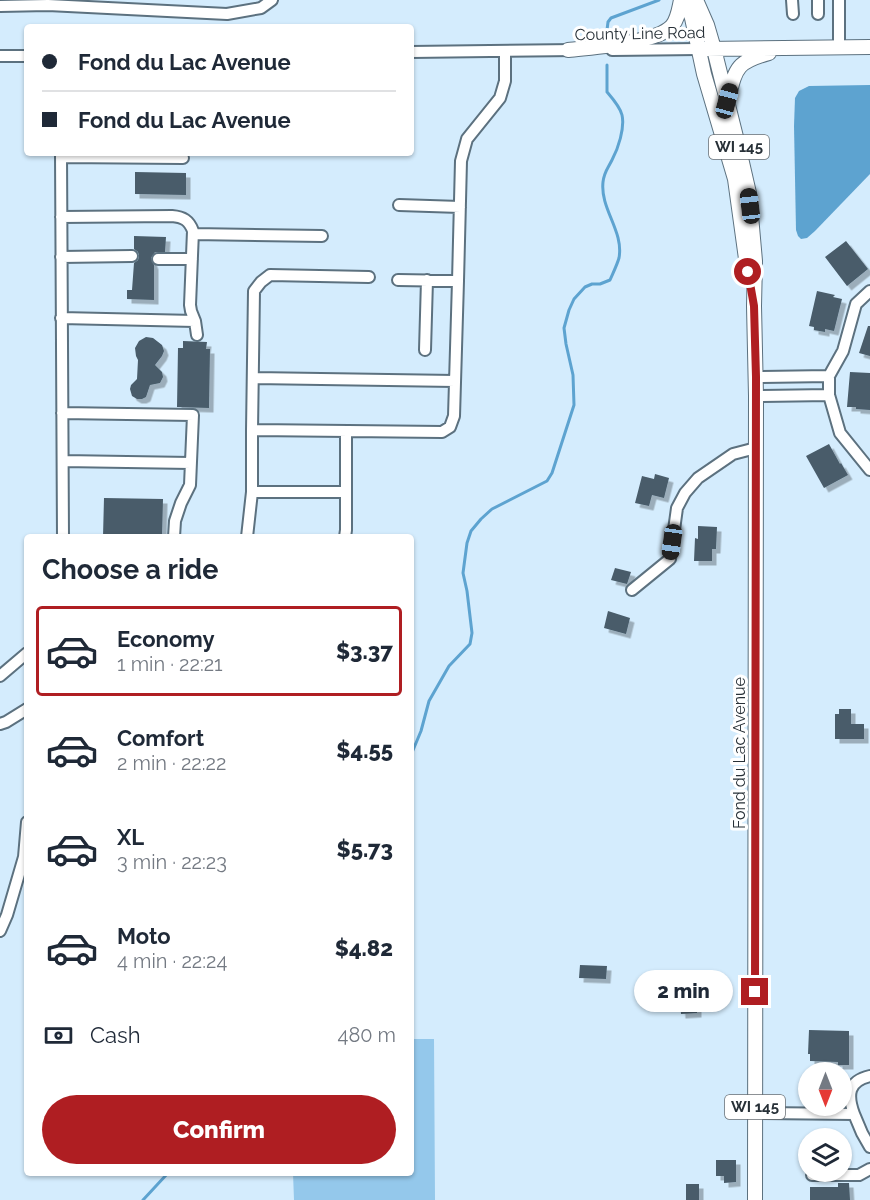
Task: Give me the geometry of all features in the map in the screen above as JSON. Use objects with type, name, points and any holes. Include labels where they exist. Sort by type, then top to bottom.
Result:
[{"type":"main road","name":"Fond du Lac Avenue","points":[[683,0],[692,18],[704,74],[735,179],[754,306]]},
{"type":"main road","points":[[568,50],[641,40],[662,33],[676,21],[683,0]]},
{"type":"main road","name":"Fond du Lac Avenue","points":[[696,0],[714,49],[745,176],[750,201],[755,261],[755,1200]]},
{"type":"main road","name":"County Line Road","points":[[698,49],[870,47]]},
{"type":"main road","points":[[727,101],[734,75],[744,62],[754,57],[789,48]]},
{"type":"street","points":[[0,6],[48,5],[227,14],[261,8],[272,0]]},
{"type":"street","points":[[792,0],[793,14]]},
{"type":"street","points":[[818,0],[818,14]]},
{"type":"street","points":[[839,0],[839,47]]},
{"type":"street","name":"County Line Road","points":[[414,52],[698,49]]},
{"type":"street","points":[[252,430],[442,432],[450,427],[454,416],[461,161],[466,139],[500,98],[505,81],[505,51]]},
{"type":"street","points":[[0,56],[24,56]]},
{"type":"street","points":[[61,156],[63,534]]},
{"type":"street","points":[[102,156],[183,158]]},
{"type":"street","points":[[399,205],[460,207]]},
{"type":"street","points":[[61,217],[183,217],[190,224],[193,234],[190,305],[197,335]]},
{"type":"street","points":[[193,234],[322,236]]},
{"type":"street","points":[[61,257],[132,256]]},
{"type":"street","points":[[158,259],[192,259]]},
{"type":"street","points":[[247,534],[252,492],[254,291],[270,274],[369,277]]},
{"type":"street","points":[[398,280],[458,281]]},
{"type":"street","points":[[425,350],[427,280]]},
{"type":"street","points":[[870,291],[856,304],[843,351],[829,376],[829,395],[840,433],[870,470]]},
{"type":"street","points":[[61,318],[195,321]]},
{"type":"street","points":[[756,377],[829,376]]},
{"type":"street","points":[[253,378],[455,381]]},
{"type":"street","points":[[756,396],[829,395]]},
{"type":"street","points":[[62,413],[193,415],[190,485],[175,521],[174,534]]},
{"type":"street","points":[[345,534],[346,431]]},
{"type":"street","points":[[632,590],[670,559],[677,508],[685,493],[698,478],[733,454],[756,448]]},
{"type":"street","points":[[63,461],[190,463]]},
{"type":"street","points":[[252,492],[346,492]]},
{"type":"street","points":[[0,676],[24,656]]},
{"type":"street","points":[[0,724],[24,710]]},
{"type":"street","points":[[0,931],[24,857]]},
{"type":"street","points":[[870,1076],[860,1078],[850,1093],[850,1104],[861,1133],[870,1147]]},
{"type":"street","points":[[755,1113],[854,1113]]},
{"type":"street","points":[[852,1174],[859,1174],[870,1169]]},
{"type":"shaded area","points":[[870,85],[870,174],[815,231],[807,238],[801,239],[796,230],[795,98],[799,91],[809,86]]},
{"type":"shaded area","points":[[414,1039],[434,1039],[435,1200],[294,1200],[293,1176],[414,1176]]},
{"type":"building","points":[[135,172],[186,173],[186,195],[135,194]]},
{"type":"building","points":[[134,236],[166,237],[165,252],[155,252],[151,258],[154,265],[154,300],[127,299],[127,290],[132,290],[134,263],[139,256],[134,249]]},
{"type":"building","points":[[846,241],[868,269],[847,286],[825,257]]},
{"type":"building","points":[[817,291],[842,299],[834,331],[814,330],[814,327],[809,326]]},
{"type":"building","points":[[868,326],[870,326],[870,356],[859,353]]},
{"type":"building","points":[[146,337],[153,338],[162,345],[164,351],[155,365],[162,372],[163,377],[160,383],[150,385],[146,397],[137,399],[132,396],[130,389],[137,379],[138,360],[135,348],[139,341]]},
{"type":"building","points":[[183,341],[207,342],[206,349],[210,349],[209,408],[177,407],[178,348],[183,348]]},
{"type":"building","points":[[850,372],[870,373],[870,410],[847,407]]},
{"type":"building","points":[[829,444],[848,475],[824,488],[806,456]]},
{"type":"building","points":[[655,474],[669,478],[664,498],[652,495],[649,506],[635,503],[642,476],[654,479]]},
{"type":"building","points":[[104,498],[163,499],[162,534],[103,534]]},
{"type":"building","points":[[698,526],[717,527],[716,549],[712,549],[712,561],[694,561]]},
{"type":"building","points":[[615,568],[631,572],[627,584],[611,580]]},
{"type":"building","points":[[608,611],[630,618],[626,634],[604,628]]},
{"type":"building","points":[[839,709],[851,709],[851,724],[864,724],[864,739],[835,739],[835,714],[839,714]]},
{"type":"building","points":[[580,965],[607,966],[606,979],[579,978]]},
{"type":"building","points":[[691,971],[704,971],[707,1005],[697,1005],[697,1013],[681,1014],[680,1001],[687,1000],[686,982],[692,982]]},
{"type":"building","points":[[809,1030],[849,1031],[849,1062],[810,1061],[810,1054],[808,1054]]},
{"type":"building","points":[[716,1160],[736,1160],[736,1182],[724,1183],[724,1176],[716,1176]]},
{"type":"building","points":[[838,1183],[849,1183],[850,1200],[810,1200],[810,1187],[838,1187]]},
{"type":"building","points":[[686,1184],[699,1184],[699,1200],[686,1200]]},
{"type":"waterway","points":[[607,30],[611,18],[659,0]]},
{"type":"waterway","points":[[414,748],[429,701],[449,666],[470,644],[472,633],[463,573],[471,531],[492,509],[547,481],[552,473],[574,405],[573,375],[564,328],[569,310],[574,299],[585,287],[610,280],[619,258],[620,248],[605,201],[603,182],[619,144],[623,120],[620,109],[607,92],[607,65]]},
{"type":"waterway","points":[[143,1200],[165,1176]]},
{"type":"route","points":[[748,272],[754,306],[756,377],[755,992]]}]
